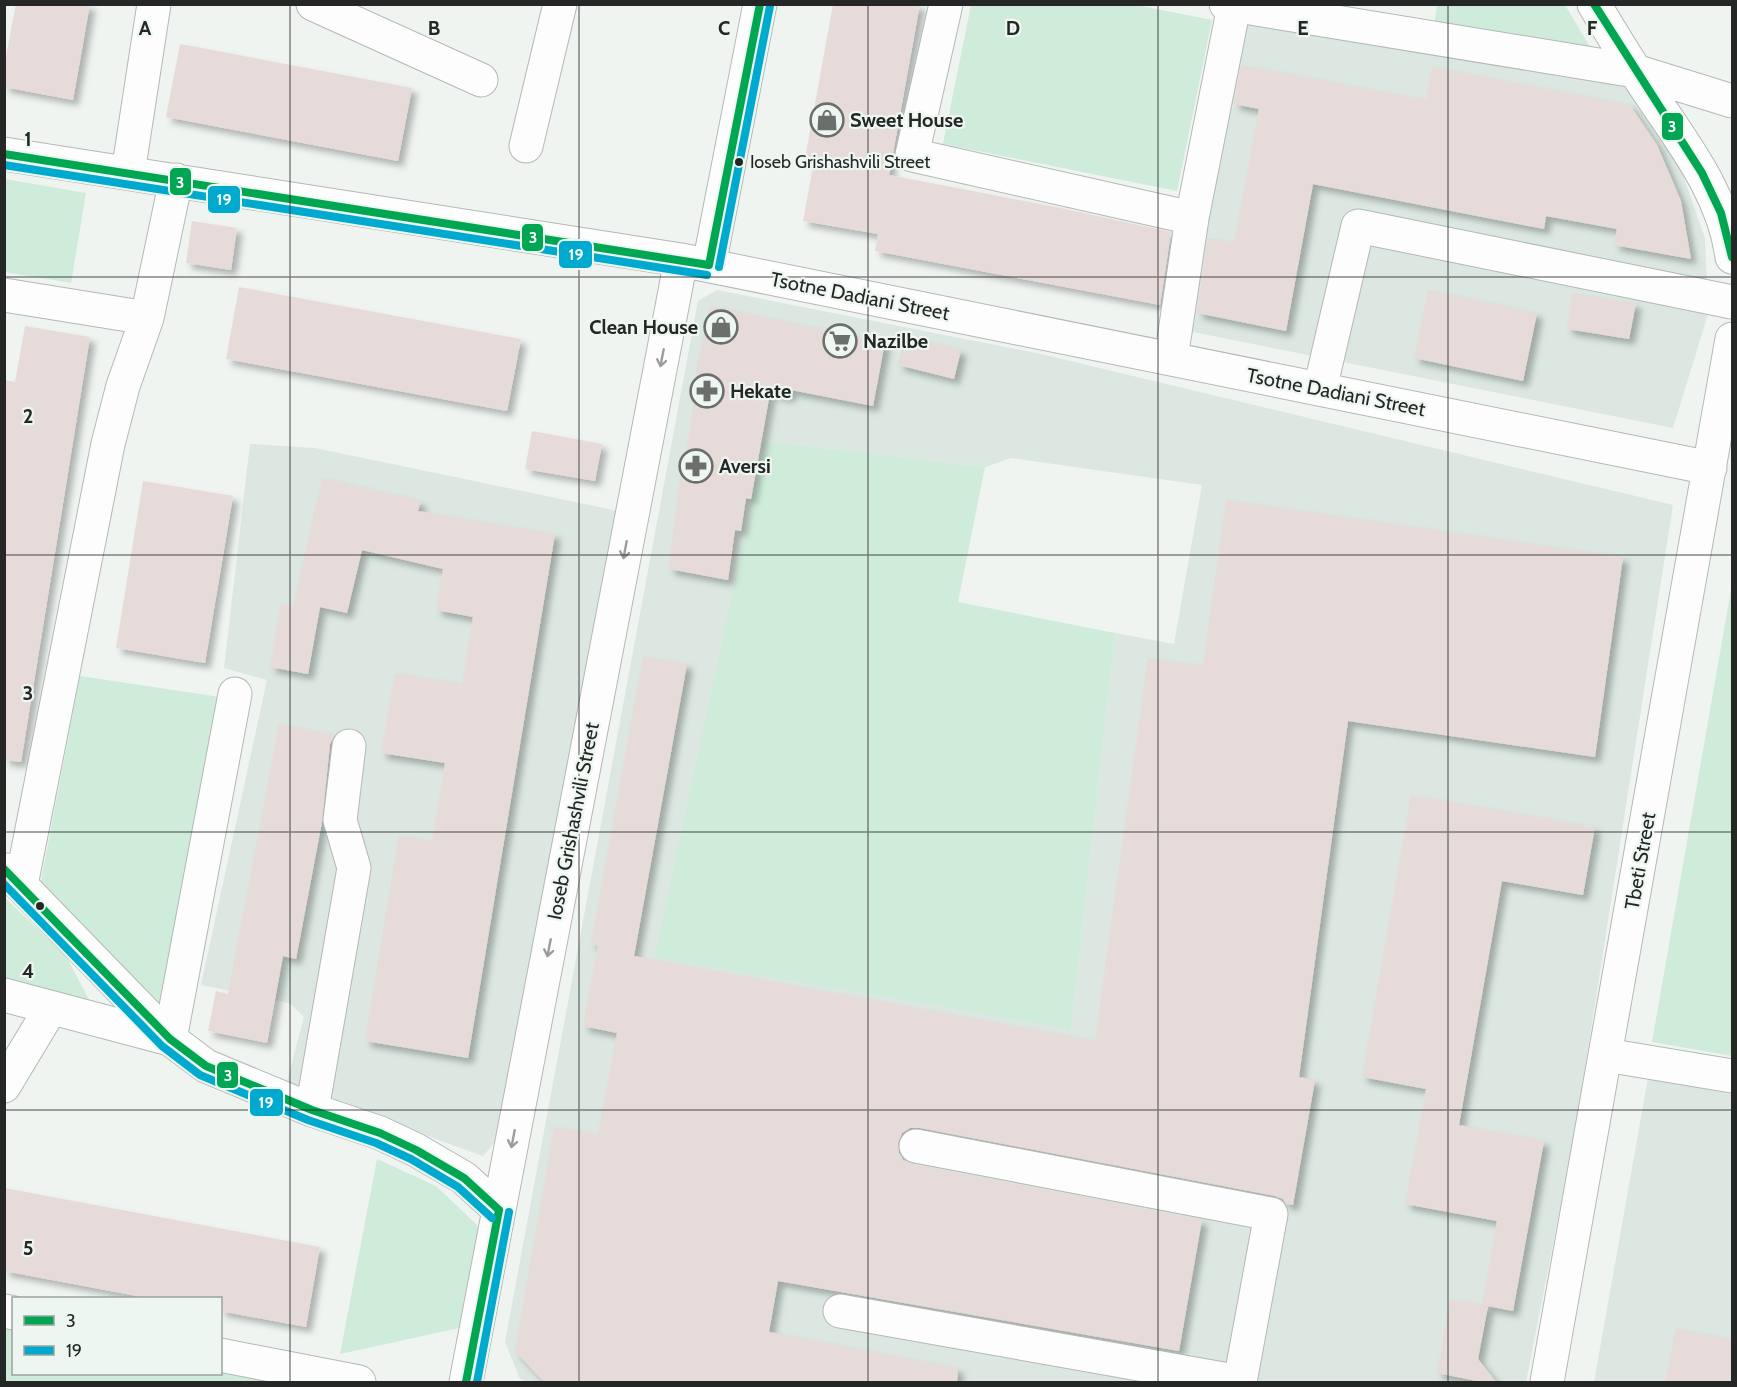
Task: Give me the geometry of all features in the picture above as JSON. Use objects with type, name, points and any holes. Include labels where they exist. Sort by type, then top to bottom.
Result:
[{"type":"street","points":[[128,174],[154,4]]},
{"type":"street","points":[[313,4],[481,80]]},
{"type":"street","points":[[526,146],[560,4]]},
{"type":"street","name":"Ioseb Grishashvili Street","points":[[466,1383],[499,1210],[695,262],[760,4]]},
{"type":"street","points":[[946,4],[912,154],[1191,218]]},
{"type":"street","points":[[1594,4],[1635,71],[1708,181],[1731,243],[1732,257]]},
{"type":"street","points":[[1172,359],[1191,218],[1230,5],[1635,71],[1732,101]]},
{"type":"street","name":"Tsotne Dadiani Street","points":[[4,154],[695,262],[1710,468]]},
{"type":"street","points":[[176,180],[147,318],[123,386],[108,444],[13,877],[170,1039],[206,1066],[312,1110],[380,1133],[416,1150],[464,1178],[499,1210]]},
{"type":"street","points":[[1320,389],[1358,226],[1732,302]]},
{"type":"street","points":[[4,295],[147,318]]},
{"type":"street","name":"Tbeti Street","points":[[1547,1383],[1731,359]]},
{"type":"street","points":[[170,1039],[235,694]]},
{"type":"street","points":[[312,1110],[354,868],[340,820],[349,746]]},
{"type":"street","points":[[4,995],[170,1039]]},
{"type":"street","points":[[4,1086],[51,1008]]},
{"type":"street","points":[[1606,1055],[1732,1076]]},
{"type":"street","points":[[840,1311],[1240,1382],[1271,1214],[916,1146]]},
{"type":"street","points":[[222,1355],[359,1383]]},
{"type":"shaded area","points":[[1240,9],[1624,76],[1677,158],[1705,238],[1708,314],[1673,428],[1183,330]]},
{"type":"shaded area","points":[[717,290],[1041,354],[1673,505],[1575,1132],[1526,1382],[527,1382],[520,1379],[505,1342],[698,301]],"holes":[[[765,441],[985,467],[1011,458],[1202,485],[1174,644],[1115,633],[1071,1029]]]},
{"type":"shaded area","points":[[250,444],[315,448],[623,512],[508,1127],[483,1156],[286,1085],[304,1017],[289,1003],[201,985],[267,680],[224,668]]},
{"type":"shaded area","points":[[1648,1078],[1732,1094],[1732,1382],[1594,1382]]},
{"type":"green space","points":[[971,5],[1136,5],[1212,20],[1177,191],[943,144]]},
{"type":"green space","points":[[1437,5],[1565,5],[1593,52],[1434,26]]},
{"type":"green space","points":[[5,179],[86,193],[71,283],[5,272]]},
{"type":"green space","points":[[765,441],[985,467],[958,602],[1115,633],[1071,1029],[655,957]]},
{"type":"green space","points":[[1732,584],[1732,1056],[1652,1042]]},
{"type":"green space","points":[[80,676],[220,697],[160,1003],[39,891]]},
{"type":"green space","points":[[4,897],[66,956],[95,1011],[5,990]]},
{"type":"green space","points":[[377,1159],[436,1186],[477,1225],[484,1255],[464,1327],[340,1354]]},
{"type":"green space","points":[[4,1324],[12,1326],[12,1375],[222,1375],[222,1364],[318,1382],[5,1382]]},
{"type":"building","points":[[16,4],[90,4],[73,100],[4,87],[4,67]]},
{"type":"building","points":[[833,4],[920,4],[889,175],[1171,232],[1160,305],[875,251],[878,234],[803,221],[814,161],[805,159]]},
{"type":"building","points":[[180,44],[412,88],[398,161],[166,117]]},
{"type":"building","points":[[1241,65],[1426,100],[1432,67],[1630,105],[1657,145],[1681,201],[1691,259],[1614,245],[1617,229],[1546,216],[1544,229],[1313,184],[1286,331],[1197,313],[1208,238],[1234,243],[1259,109],[1234,104]]},
{"type":"building","points":[[192,221],[237,228],[231,270],[186,263]]},
{"type":"building","points":[[239,287],[521,339],[507,411],[226,359]]},
{"type":"building","points":[[1428,290],[1537,313],[1523,381],[1414,358]]},
{"type":"building","points":[[1572,293],[1636,303],[1629,339],[1567,329]]},
{"type":"building","points":[[710,306],[885,342],[873,406],[791,390],[789,397],[770,393],[751,499],[746,498],[741,531],[735,530],[728,580],[669,569],[677,498],[691,424],[696,371]]},
{"type":"building","points":[[25,326],[90,337],[21,762],[4,760],[4,380],[15,382]]},
{"type":"building","points":[[905,336],[961,350],[954,379],[898,365]]},
{"type":"building","points":[[532,431],[602,444],[595,481],[525,469]]},
{"type":"building","points":[[322,478],[421,501],[418,511],[555,534],[468,1058],[365,1041],[399,835],[432,841],[445,763],[381,753],[395,673],[462,684],[473,617],[436,610],[443,569],[362,550],[347,613],[320,607],[308,674],[270,667],[281,603],[293,606]]},
{"type":"building","points":[[143,481],[233,496],[205,663],[116,648]]},
{"type":"building","points":[[1226,500],[1623,557],[1595,757],[1348,721],[1299,1077],[1315,1080],[1293,1205],[1286,1204],[1283,1199],[1275,1196],[920,1128],[910,1128],[902,1133],[898,1143],[899,1153],[903,1160],[912,1164],[1202,1220],[1179,1351],[778,1281],[769,1332],[958,1368],[957,1383],[553,1383],[542,1380],[515,1351],[554,1127],[598,1134],[617,1033],[583,1026],[598,946],[591,944],[643,656],[687,664],[634,956],[1095,1041],[1148,658],[1203,666]]},
{"type":"building","points":[[279,724],[334,735],[330,744],[322,822],[296,959],[283,956],[267,1043],[208,1031],[216,991],[228,994]]},
{"type":"building","points":[[1411,795],[1595,827],[1583,895],[1502,881],[1459,1125],[1544,1141],[1513,1311],[1482,1305],[1497,1221],[1405,1204],[1426,1089],[1362,1077]]},
{"type":"building","points":[[4,1188],[320,1247],[306,1327],[222,1311],[222,1297],[142,1297],[4,1271]]},
{"type":"building","points":[[1450,1299],[1488,1306],[1478,1359],[1497,1383],[1437,1373]]},
{"type":"building","points":[[1676,1328],[1732,1340],[1732,1383],[1665,1383]]},
{"type":"transit line","name":"3","points":[[709,265],[760,4]]},
{"type":"transit line","name":"3","points":[[1594,4],[1702,173],[1721,213],[1732,257]]},
{"type":"transit line","name":"19","points":[[719,267],[770,6]]},
{"type":"transit line","name":"3","points":[[4,154],[709,265]]},
{"type":"transit line","name":"19","points":[[4,165],[707,275]]},
{"type":"transit line","name":"3","points":[[4,869],[170,1039],[206,1066],[312,1110],[380,1133],[416,1150],[464,1178],[499,1210]]},
{"type":"transit line","name":"19","points":[[4,884],[162,1046],[200,1075],[308,1120],[376,1143],[411,1159],[458,1187],[492,1218]]},
{"type":"transit line","name":"3","points":[[466,1382],[499,1210]]},
{"type":"transit line","name":"19","points":[[477,1382],[509,1212]]},
{"type":"place","name":"Sweet House","points":[[827,120]]},
{"type":"place","name":"Ioseb Grishashvili Street","points":[[739,162]]},
{"type":"place","name":"Clean House","points":[[721,327]]},
{"type":"place","name":"Nazilbe","points":[[840,341]]},
{"type":"place","name":"Hekate","points":[[707,391]]},
{"type":"place","name":"Aversi","points":[[696,466]]}]
